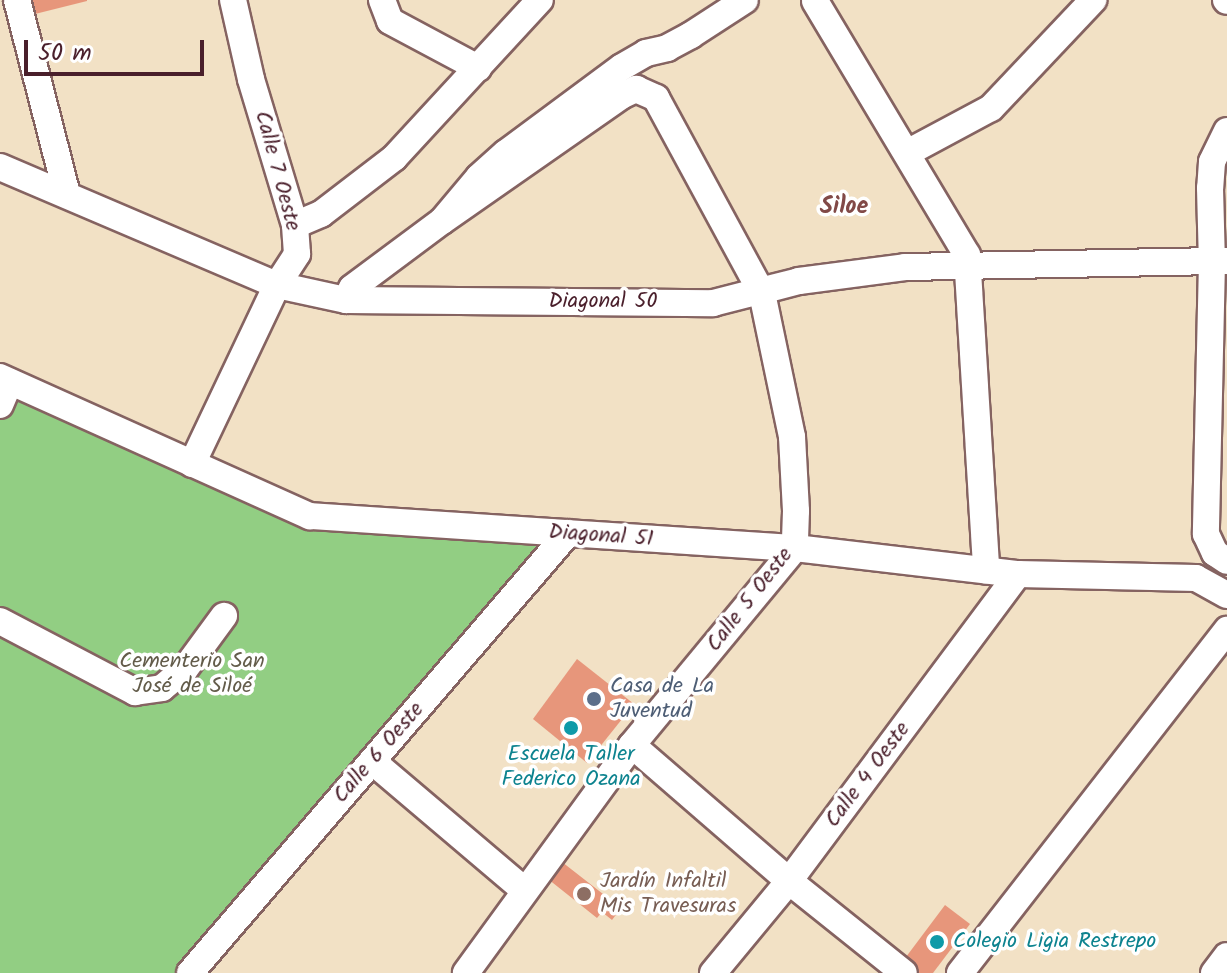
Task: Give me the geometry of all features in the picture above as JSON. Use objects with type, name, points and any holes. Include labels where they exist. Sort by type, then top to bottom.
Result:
[{"type":"street","points":[[17,0],[67,195]]},
{"type":"street","name":"Calle 7 Oeste","points":[[192,464],[277,285],[297,254],[295,225],[251,79],[233,0]]},
{"type":"street","points":[[382,0],[390,21],[478,68]]},
{"type":"street","points":[[295,225],[321,214],[394,158],[540,0]]},
{"type":"street","points":[[346,300],[352,288],[442,221],[479,177],[506,153],[622,67],[691,35],[745,0]]},
{"type":"street","points":[[907,153],[991,108],[1093,0]]},
{"type":"street","points":[[815,1],[958,237],[968,268],[986,570]]},
{"type":"street","name":"Calle 5 Oeste","points":[[442,221],[621,96],[636,89],[649,93],[656,98],[762,293],[792,437],[795,548],[632,745],[466,973]]},
{"type":"street","points":[[1227,131],[1212,162],[1220,261],[1206,534],[1215,553],[1227,561]]},
{"type":"street","name":"Diagonal 50","points":[[0,167],[277,285],[346,300],[713,303],[762,293],[799,281],[905,267],[1220,261]]},
{"type":"street","name":"Diagonal 51","points":[[3,388],[192,464],[310,516],[795,548],[1018,574],[1196,578],[1227,595]]},
{"type":"street","name":"Calle 6 Oeste","points":[[190,973],[568,533]]},
{"type":"street","name":"Calle 4 Oeste","points":[[713,973],[789,881],[1018,574]]},
{"type":"street","points":[[0,621],[135,692],[162,688],[185,669],[224,616]]},
{"type":"street","points":[[960,973],[1227,630]]},
{"type":"street","points":[[632,745],[789,881],[904,973]]},
{"type":"street","points":[[372,761],[524,890]]},
{"type":"street","points":[[1214,973],[1227,956]]},
{"type":"green space","name":"Cementerio San José de Siloé","points":[[0,377],[310,516],[568,533],[190,973],[0,973]]},
{"type":"building","points":[[23,0],[87,0],[87,1],[27,16]]},
{"type":"building","points":[[577,659],[634,704],[587,763],[533,719]]},
{"type":"building","name":"Jardín Infaltil Mis Travesuras","points":[[562,862],[621,908],[612,920],[602,912],[597,918],[548,879]]},
{"type":"building","name":"Colegio Ligia Restrepo","points":[[945,905],[970,924],[933,973],[919,973],[903,961]]},
{"type":"place","name":"Casa de La Juventud","points":[[594,699]]},
{"type":"place","name":"Escuela Taller Federico Ozana","points":[[571,728]]},
{"type":"place","name":"Jardín Infaltil Mis Travesuras","points":[[584,894]]},
{"type":"place","name":"Colegio Ligia Restrepo","points":[[937,942]]},
{"type":"district","name":"Siloe","points":[[844,207]]}]
